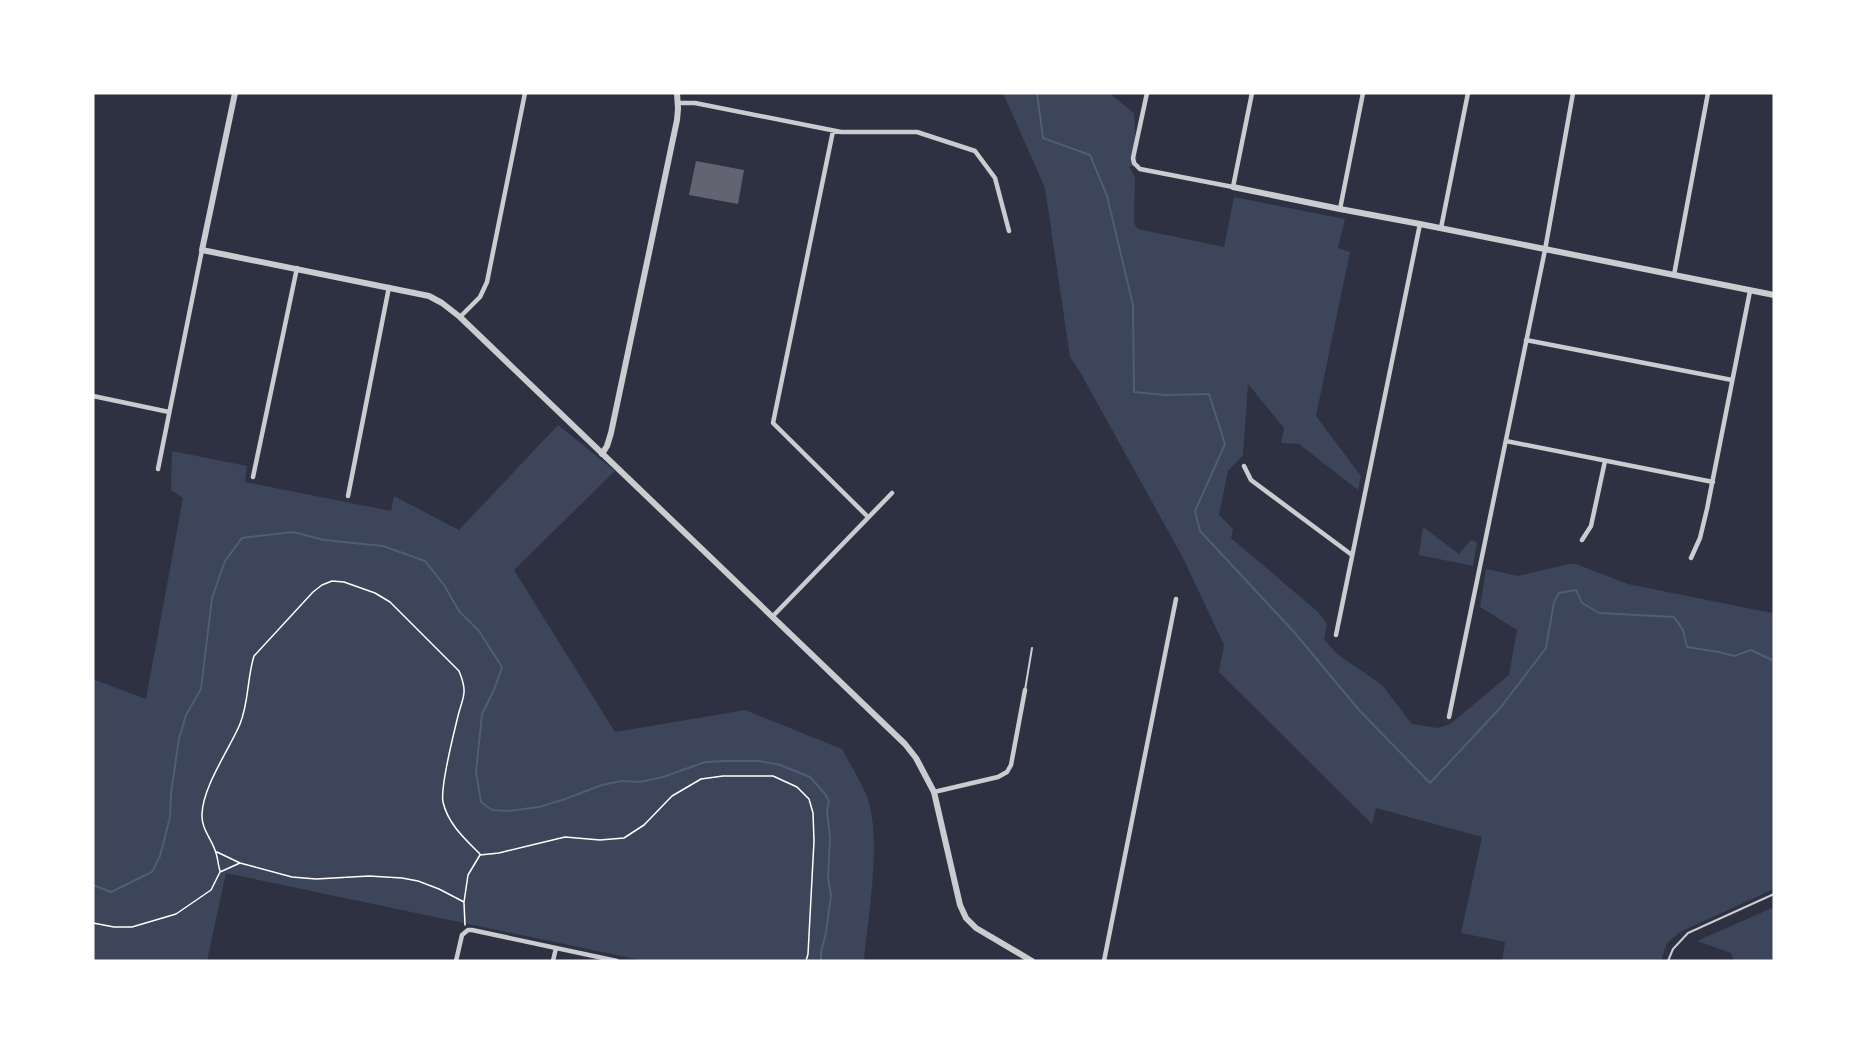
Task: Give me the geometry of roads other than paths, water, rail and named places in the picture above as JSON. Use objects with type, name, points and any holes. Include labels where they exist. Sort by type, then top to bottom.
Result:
[{"type":"street","points":[[158,469],[235,93]]},
{"type":"street","points":[[460,317],[483,292],[487,282],[525,93]]},
{"type":"street","points":[[602,454],[611,433],[677,120],[677,93]]},
{"type":"street","points":[[1147,93],[1133,158],[1140,169],[1774,295]]},
{"type":"street","points":[[1233,186],[1252,93]]},
{"type":"street","points":[[1340,209],[1363,93]]},
{"type":"street","points":[[1441,228],[1468,93]]},
{"type":"street","points":[[1449,717],[1545,249],[1573,93]]},
{"type":"street","points":[[1674,275],[1707,93]]},
{"type":"street","points":[[678,103],[695,103],[833,131],[916,132],[975,151],[995,178],[1009,231]]},
{"type":"street","points":[[833,131],[773,423],[868,517]]},
{"type":"street","points":[[1336,635],[1420,224]]},
{"type":"street","points":[[202,250],[429,296],[460,317],[905,744],[916,758],[934,792],[960,905],[966,918],[976,928],[1032,961]]},
{"type":"street","points":[[253,477],[297,268]]},
{"type":"street","points":[[348,496],[388,287]]},
{"type":"street","points":[[1691,558],[1701,538],[1750,291]]},
{"type":"street","points":[[1526,340],[1732,380]]},
{"type":"street","points":[[93,396],[169,412]]},
{"type":"street","points":[[1506,441],[1713,482]]},
{"type":"street","points":[[1582,540],[1590,526],[1605,461]]},
{"type":"street","points":[[1244,466],[1251,480],[1352,555]]},
{"type":"street","points":[[773,616],[892,493]]},
{"type":"street","points":[[1104,961],[1176,599]]},
{"type":"street","points":[[934,792],[998,777],[1007,772],[1011,765],[1025,690]]},
{"type":"street","points":[[456,961],[462,935],[468,930],[617,961]]},
{"type":"street","points":[[553,961],[556,948]]},
{"type":"lane","points":[[1025,690],[1032,648]]},
{"type":"lane","points":[[1668,961],[1673,949],[1688,933],[1774,894]]},
{"type":"waterway","points":[[1037,93],[1043,138],[1090,155],[1107,196],[1133,305],[1134,392],[1165,395],[1209,394],[1225,444],[1195,511],[1200,531],[1295,633],[1359,710],[1430,783],[1501,707],[1546,648],[1554,602],[1559,593],[1576,590],[1582,603],[1599,613],[1674,617],[1683,630],[1687,647],[1734,656],[1751,650],[1774,661]]},
{"type":"waterway","points":[[93,885],[111,892],[152,872],[160,856],[170,817],[179,739],[186,715],[201,689],[212,598],[225,561],[242,538],[293,532],[324,540],[383,546],[425,561],[444,585],[459,611],[479,631],[502,667],[482,714],[476,772],[481,802],[492,810],[508,811],[539,807],[602,785],[621,781],[640,782],[663,777],[705,762],[759,761],[780,765],[810,777],[829,801],[827,810],[830,838],[828,878],[831,895],[821,961]]}]
